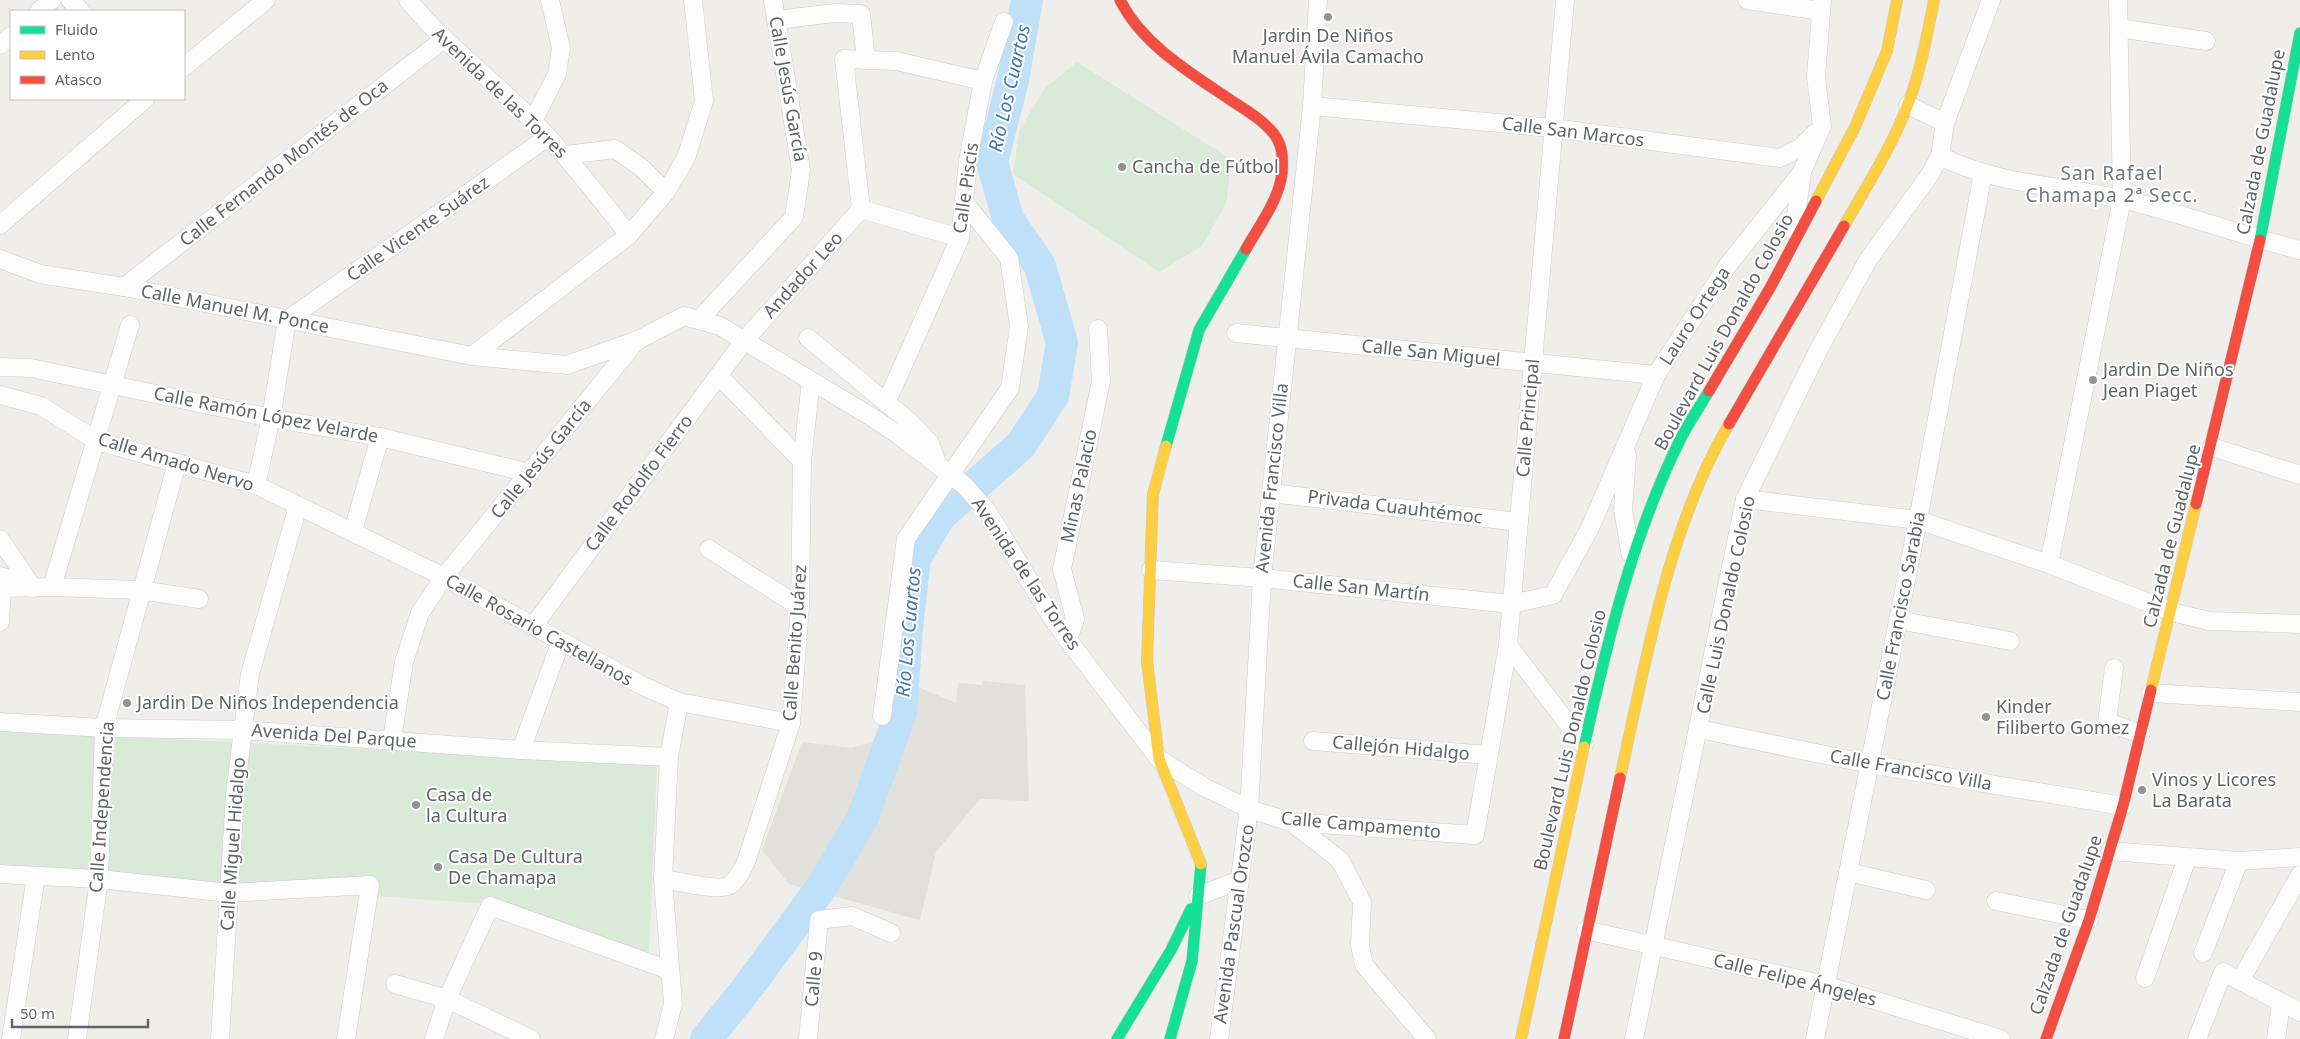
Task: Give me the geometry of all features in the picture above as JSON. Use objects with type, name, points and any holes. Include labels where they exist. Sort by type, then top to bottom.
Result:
[{"type":"main road","points":[[1120,0],[1128,16],[1152,42],[1184,69],[1263,122],[1274,134],[1282,148],[1282,175],[1273,201],[1200,330],[1153,494],[1147,661],[1159,758],[1201,864],[1192,961],[1170,1039]]},
{"type":"main road","name":"Boulevard Luis Donaldo Colosio","points":[[1521,1039],[1599,678],[1641,532],[1682,436],[1770,288],[1855,126],[1887,51],[1897,0]]},
{"type":"main road","points":[[1564,1039],[1641,682],[1675,546],[1714,449],[1802,301],[1891,142],[1908,105],[1924,54],[1934,0]]},
{"type":"main road","name":"Calzada de Guadalupe","points":[[2046,1039],[2089,920],[2110,851],[2172,612],[2260,240],[2300,33]]},
{"type":"main road","points":[[1117,1039],[1171,950],[1198,896]]},
{"type":"street","points":[[40,10],[52,0]]},
{"type":"street","points":[[70,0],[80,10]]},
{"type":"street","points":[[185,66],[266,0]]},
{"type":"street","name":"Avenida de las Torres","points":[[408,0],[444,39],[533,121],[565,155],[629,235]]},
{"type":"street","points":[[533,121],[557,74],[561,48],[550,0]]},
{"type":"street","points":[[472,356],[629,235],[666,192],[686,158],[704,101],[693,0]]},
{"type":"street","name":"Calle Jesús García","points":[[699,320],[794,217],[801,170],[773,0]]},
{"type":"street","name":"Avenida Francisco Villa","points":[[1249,810],[1262,578],[1312,106],[1318,0]]},
{"type":"street","name":"Calle Principal","points":[[1475,834],[1508,645],[1565,0]]},
{"type":"street","points":[[1747,0],[1822,5],[1816,77],[1822,126]]},
{"type":"street","points":[[1991,0],[1945,122],[1940,156],[1959,166],[1983,173],[2122,200],[2300,250]]},
{"type":"street","points":[[2048,564],[2122,200],[2118,0]]},
{"type":"street","points":[[776,20],[835,13],[861,14],[866,60]]},
{"type":"street","name":"Calle Piscis","points":[[886,403],[960,238],[968,161],[983,81],[1004,22]]},
{"type":"street","points":[[2119,28],[2206,41]]},
{"type":"street","points":[[0,45],[10,37]]},
{"type":"street","name":"Calle Fernando Montés de Oca","points":[[124,287],[444,39]]},
{"type":"street","points":[[960,238],[861,210],[844,60],[896,61],[983,81]]},
{"type":"street","points":[[0,225],[144,100]]},
{"type":"street","points":[[1908,105],[1945,122]]},
{"type":"street","name":"Calle San Marcos","points":[[1312,106],[1553,128],[1780,158],[1800,148],[1822,126]]},
{"type":"street","name":"Lauro Ortega","points":[[1511,604],[1552,595],[1590,528],[1656,376],[1728,265],[1802,172],[1822,126]]},
{"type":"street","name":"Calle Vicente Suárez","points":[[287,320],[548,137]]},
{"type":"street","points":[[1282,148],[1307,148]]},
{"type":"street","points":[[565,155],[615,150],[642,168],[666,192]]},
{"type":"street","name":"Calle Luis Donaldo Colosio","points":[[1634,1039],[1746,499],[1818,349],[1868,260],[1929,176],[1940,156]]},
{"type":"street","points":[[1791,248],[1802,172]]},
{"type":"street","name":"Calle Francisco Sarabia","points":[[1815,1039],[1918,520],[1983,173]]},
{"type":"street","points":[[882,716],[906,539],[958,479],[1010,388],[1019,326],[1009,258],[965,203]]},
{"type":"street","name":"Andador Leo","points":[[744,341],[861,210]]},
{"type":"street","name":"Calle Manuel M. Ponce","points":[[0,259],[40,274],[124,287],[472,356],[567,365],[638,340],[684,316],[699,320]]},
{"type":"street","points":[[256,485],[271,418],[287,320]]},
{"type":"street","name":"Avenida de las Torres","points":[[699,320],[720,326],[898,434],[958,479],[988,512],[1047,610],[1159,758],[1204,787],[1249,810]]},
{"type":"street","points":[[52,587],[114,386],[130,325]]},
{"type":"street","name":"Minas Palacio","points":[[1068,640],[1075,619],[1062,569],[1101,381],[1098,329]]},
{"type":"street","name":"Calle San Miguel","points":[[1236,333],[1656,376]]},
{"type":"street","points":[[808,338],[910,422],[930,443],[937,463]]},
{"type":"street","name":"Calle Jesús García","points":[[444,578],[638,340]]},
{"type":"street","name":"Calle Rodolfo Fierro","points":[[534,625],[744,341]]},
{"type":"street","name":"Calle Ramón López Velarde","points":[[0,367],[31,368],[271,418],[380,437],[530,473]]},
{"type":"street","points":[[718,376],[802,461]]},
{"type":"street","name":"Calle Benito Juárez","points":[[663,879],[717,888],[729,886],[737,878],[746,862],[791,722],[800,608],[802,461],[811,381]]},
{"type":"street","name":"Calle Amado Nervo","points":[[0,395],[41,406],[97,440],[256,485],[298,506]]},
{"type":"street","points":[[353,531],[380,437]]},
{"type":"street","points":[[1627,442],[1623,510],[1632,562]]},
{"type":"street","points":[[2212,447],[2300,475]]},
{"type":"street","name":"Calle Independencia","points":[[77,1039],[99,879],[104,728],[140,590],[177,463]]},
{"type":"street","name":"Privada Cuauhtémoc","points":[[1271,493],[1519,522]]},
{"type":"street","points":[[1746,499],[1918,520],[2048,564],[2172,612],[2209,621],[2300,624]]},
{"type":"street","name":"Calle Rosario Castellanos","points":[[298,506],[353,531],[534,625],[641,685],[679,702],[791,722]]},
{"type":"street","name":"Calle Miguel Hidalgo","points":[[220,1039],[242,730],[250,674],[298,506]]},
{"type":"street","points":[[0,539],[33,588]]},
{"type":"street","points":[[709,549],[800,608]]},
{"type":"street","points":[[0,567],[33,588]]},
{"type":"street","name":"Calle San Martín","points":[[1151,570],[1262,578],[1511,604]]},
{"type":"street","points":[[392,740],[404,662],[420,613],[444,578]]},
{"type":"street","points":[[0,622],[1,584],[33,588],[140,590],[200,599]]},
{"type":"street","points":[[1898,620],[2010,641]]},
{"type":"street","points":[[521,750],[561,641]]},
{"type":"street","points":[[1508,645],[1584,745]]},
{"type":"street","points":[[2114,668],[2107,722],[2141,734]]},
{"type":"street","points":[[2151,693],[2300,702]]},
{"type":"street","points":[[664,1039],[673,1004],[663,879],[668,757],[679,702]]},
{"type":"street","name":"Avenida Del Parque","points":[[0,722],[104,728],[242,730],[521,750],[668,757]]},
{"type":"street","name":"Calle Francisco Villa","points":[[1699,729],[1869,764],[2123,806]]},
{"type":"street","name":"Callejón Hidalgo","points":[[1313,741],[1488,755]]},
{"type":"street","name":"Calle Campamento","points":[[1249,810],[1291,822],[1475,834]]},
{"type":"street","name":"Avenida Pascual Orozco","points":[[1218,1039],[1249,810]]},
{"type":"street","points":[[1291,822],[1340,860],[1362,902],[1360,945],[1364,965],[1427,1039]]},
{"type":"street","points":[[2110,851],[2239,861],[2300,857]]},
{"type":"street","points":[[2145,978],[2187,858]]},
{"type":"street","points":[[2203,953],[2239,861]]},
{"type":"street","points":[[1848,872],[1926,890]]},
{"type":"street","points":[[0,874],[99,879],[229,893],[370,885],[346,1039]]},
{"type":"street","points":[[2240,981],[2300,875]]},
{"type":"street","points":[[11,1039],[36,876]]},
{"type":"street","points":[[1198,896],[1240,880]]},
{"type":"street","points":[[1996,901],[2089,920]]},
{"type":"street","points":[[434,1039],[447,999],[490,906],[669,970]]},
{"type":"street","name":"Calle 9","points":[[808,1039],[819,920],[852,916],[891,933]]},
{"type":"street","name":"Calle Felipe Ángeles","points":[[1586,930],[1825,985],[2001,1039]]},
{"type":"street","points":[[2198,1039],[2223,972],[2281,1004],[2300,1012]]},
{"type":"street","points":[[395,984],[447,999],[530,1039]]},
{"type":"street","points":[[2276,1039],[2281,1004]]},
{"type":"shaded area","points":[[983,681],[1025,685],[1029,801],[980,799],[936,852],[920,920],[789,884],[762,850],[802,742],[852,748],[892,735],[911,684],[956,703],[958,683],[982,685]]},
{"type":"green space","name":"Cancha de Fútbol","points":[[1077,62],[1232,160],[1226,204],[1202,246],[1159,272],[1013,174],[1019,131],[1045,88]]},
{"type":"green space","points":[[0,730],[657,764],[649,955],[501,905],[0,869]]},
{"type":"waterway","name":"Río Los Cuartos","points":[[706,1039],[745,991],[823,885],[863,817],[901,712],[907,628],[915,558],[940,516],[1021,445],[1053,396],[1062,343],[1040,266],[1008,219],[992,162],[1013,80],[1027,0]]},
{"type":"traffic: fast","points":[[2260,240],[2300,33]]},
{"type":"traffic: fast","points":[[1166,446],[1199,330],[1246,249]]},
{"type":"traffic: fast","points":[[1584,747],[1623,588],[1649,511],[1682,436],[1709,391]]},
{"type":"traffic: fast","points":[[1170,1039],[1192,961],[1201,864]]},
{"type":"traffic: fast","points":[[1117,1039],[1171,950],[1191,909]]},
{"type":"traffic: slow","points":[[1816,201],[1855,127],[1887,51],[1897,0]]},
{"type":"traffic: slow","points":[[1844,226],[1887,151],[1902,120],[1920,65],[1934,0]]},
{"type":"traffic: slow","points":[[1620,778],[1661,596],[1675,550],[1690,506],[1708,464],[1729,424]]},
{"type":"traffic: slow","points":[[1166,446],[1153,494],[1147,661],[1159,759],[1201,864]]},
{"type":"traffic: slow","points":[[2151,690],[2196,504]]},
{"type":"traffic: slow","points":[[1521,1039],[1584,747]]},
{"type":"traffic: jam","points":[[1120,0],[1129,16],[1154,44],[1183,67],[1258,119],[1277,139],[1281,148],[1282,158],[1280,183],[1268,213],[1246,249]]},
{"type":"traffic: jam","points":[[1709,391],[1770,288],[1816,201]]},
{"type":"traffic: jam","points":[[1729,424],[1844,226]]},
{"type":"traffic: jam","points":[[2196,504],[2260,240]]},
{"type":"traffic: jam","points":[[2046,1039],[2089,920],[2123,806],[2151,690]]},
{"type":"traffic: jam","points":[[1564,1039],[1620,778]]},
{"type":"place","name":"Jardin De Niños Manuel Ávila Camacho","points":[[1328,17]]},
{"type":"place","name":"Cancha de Fútbol","points":[[1122,167]]},
{"type":"place","name":"Jardin De Niños Jean Piaget","points":[[2093,380]]},
{"type":"place","name":"Jardin De Niños Independencia","points":[[127,703]]},
{"type":"place","name":"Kinder Filiberto Gomez","points":[[1986,717]]},
{"type":"place","name":"Vinos y Licores La Barata","points":[[2142,790]]},
{"type":"place","name":"Casa de la Cultura","points":[[416,805]]},
{"type":"place","name":"Casa De Cultura De Chamapa","points":[[438,867]]},
{"type":"district","name":"San Rafael Chamapa 2ª Secc.","points":[[2112,184]]}]
